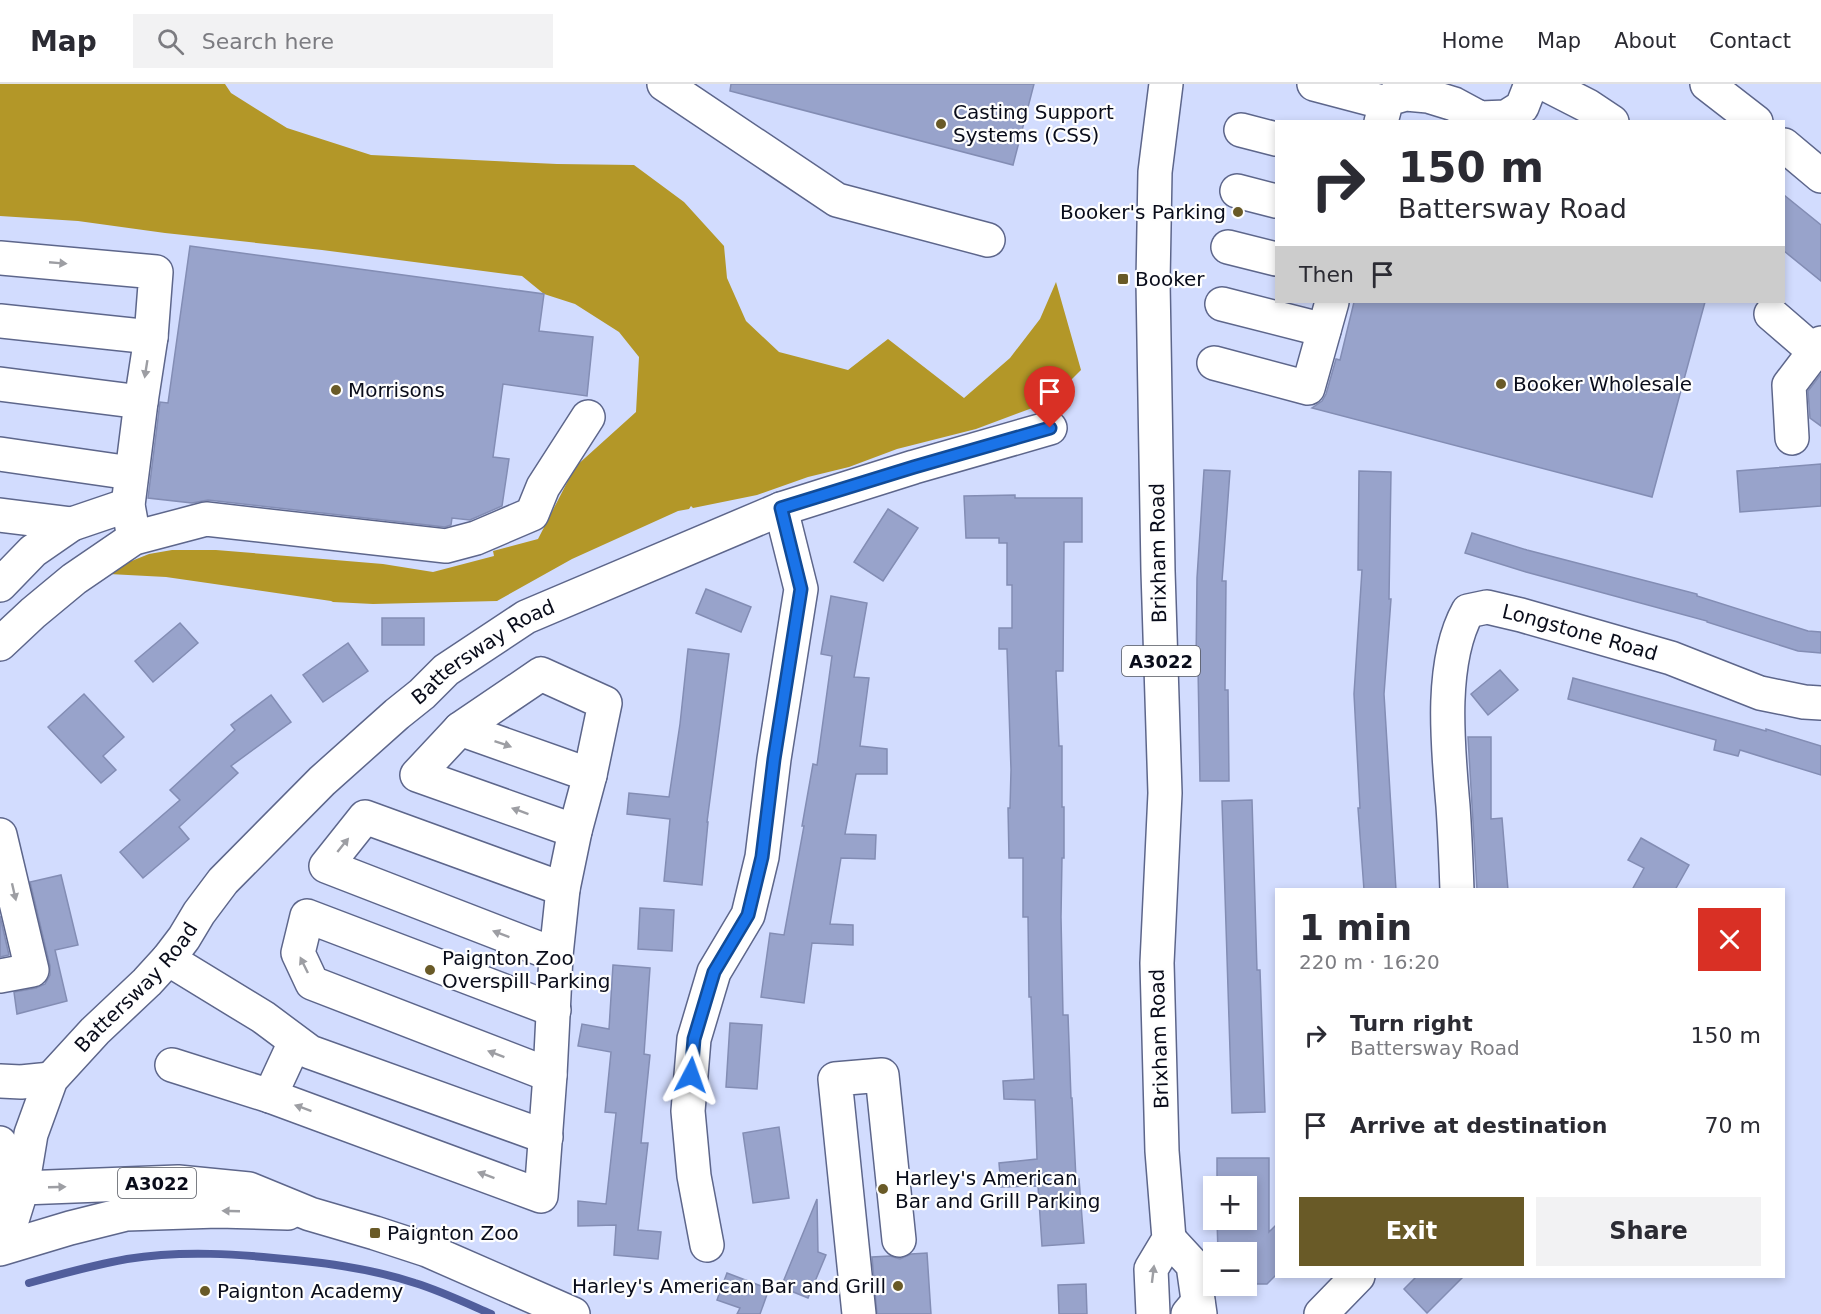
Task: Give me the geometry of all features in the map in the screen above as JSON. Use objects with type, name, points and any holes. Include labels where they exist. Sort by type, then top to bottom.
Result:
[{"type":"street","points":[[664,84],[837,200],[988,240]]},
{"type":"street","name":"Brixham Road","points":[[1166,84],[1155,172],[1153,282],[1158,571],[1166,793],[1157,963],[1162,1151],[1169,1239]]},
{"type":"street","points":[[1314,84],[1384,112],[1392,98],[1406,94],[1428,96],[1456,94],[1480,118],[1506,117],[1522,107],[1531,84]]},
{"type":"street","points":[[1545,84],[1588,106],[1609,120]]},
{"type":"street","points":[[1707,84],[1753,120]]},
{"type":"street","points":[[1241,130],[1275,139]]},
{"type":"street","points":[[1785,146],[1819,170]]},
{"type":"street","points":[[1237,191],[1275,201]]},
{"type":"street","points":[[1228,247],[1275,259]]},
{"type":"street","points":[[0,258],[156,273],[151,337],[128,505],[134,538]]},
{"type":"street","points":[[1214,363],[1308,388],[1328,316],[1222,304]]},
{"type":"street","points":[[1771,314],[1818,348],[1789,385],[1792,438]]},
{"type":"street","points":[[0,321],[151,337]]},
{"type":"street","points":[[0,384],[141,402]]},
{"type":"street","points":[[0,644],[74,579],[134,538],[206,519],[446,546],[476,538],[532,514],[543,487],[588,417]]},
{"type":"street","name":"Battersway Road","points":[[6,1217],[31,1134],[51,1079],[95,1031],[168,959],[184,938],[198,913],[223,881],[322,781],[422,694],[446,670],[526,617],[781,508],[1050,428]]},
{"type":"street","points":[[0,454],[131,473]]},
{"type":"street","points":[[2,581],[33,551],[72,524],[128,505]]},
{"type":"street","points":[[707,1245],[694,1176],[688,1111],[694,1039],[714,972],[748,915],[762,857],[774,759],[801,589],[781,508]]},
{"type":"street","points":[[0,515],[72,524]]},
{"type":"street","name":"Longstone Road","points":[[1457,888],[1447,710],[1454,647],[1468,611],[1487,607],[1521,615],[1671,658],[1760,693],[1821,703]]},
{"type":"street","points":[[172,1065],[270,1096],[541,1196],[556,955],[563,889],[605,703],[541,674],[460,729],[417,774],[575,831]]},
{"type":"street","points":[[460,729],[590,775]]},
{"type":"street","points":[[556,955],[326,866],[365,817],[563,889]]},
{"type":"street","points":[[0,835],[32,970],[0,976]]},
{"type":"street","points":[[550,1075],[312,982],[298,953],[307,916],[554,1010]]},
{"type":"street","points":[[168,959],[262,1017],[310,1052],[546,1137]]},
{"type":"street","points":[[270,1096],[295,1042]]},
{"type":"street","points":[[859,1314],[835,1079],[882,1075],[899,1240]]},
{"type":"street","points":[[0,1081],[21,1082],[51,1079]]},
{"type":"street","points":[[0,1143],[6,1217]]},
{"type":"street","name":"A3022","points":[[6,1217],[178,1182],[249,1189],[310,1214],[427,1250],[573,1314]]},
{"type":"street","name":"A3022","points":[[6,1217],[61,1230],[126,1214],[218,1210],[310,1214]]},
{"type":"street","points":[[1152,1314],[1151,1269],[1169,1239],[1193,1266],[1195,1310]]},
{"type":"street","points":[[1321,1314],[1356,1278]]},
{"type":"shaded area","points":[[0,84],[225,84],[231,93],[287,128],[371,155],[557,164],[634,165],[684,202],[724,246],[727,278],[746,321],[779,352],[848,370],[888,339],[964,398],[1010,358],[1040,319],[1056,282],[1081,370],[1065,386],[1035,407],[976,429],[897,449],[849,467],[808,477],[757,495],[693,508],[691,506],[689,509],[678,511],[572,559],[497,601],[373,604],[333,602],[166,577],[109,574],[124,564],[149,554],[172,550],[216,550],[383,564],[433,572],[494,556],[493,551],[538,539],[575,467],[636,412],[639,357],[619,332],[575,304],[544,294],[522,276],[78,221],[0,216]]},
{"type":"building","name":"Casting Support Systems (CSS)","points":[[731,84],[1034,84],[1013,165],[730,91]]},
{"type":"building","points":[[1785,196],[1821,225],[1821,281],[1785,252]]},
{"type":"building","name":"Morrisons","points":[[190,246],[544,294],[539,331],[593,337],[587,396],[503,384],[493,457],[509,459],[502,506],[470,520],[452,518],[451,525],[445,527],[208,500],[192,503],[148,498],[160,402],[168,403]]},
{"type":"building","name":"Booker Wholesale","points":[[1354,303],[1705,303],[1652,497],[1312,408],[1322,401],[1336,359],[1340,360]]},
{"type":"building","points":[[1821,374],[1821,426],[1810,418],[1808,391]]},
{"type":"building","points":[[1821,464],[1821,506],[1740,512],[1737,471]]},
{"type":"building","points":[[1204,470],[1230,471],[1222,581],[1226,581],[1225,690],[1228,690],[1229,781],[1200,781],[1198,667],[1196,667],[1197,578]]},
{"type":"building","points":[[1359,471],[1391,472],[1389,599],[1391,599],[1384,694],[1396,888],[1364,888],[1354,694],[1362,570],[1358,570]]},
{"type":"building","points":[[1015,495],[1015,498],[1082,498],[1082,542],[1064,542],[1063,671],[1056,671],[1059,746],[1062,746],[1062,807],[1064,807],[1061,917],[1063,1015],[1068,1015],[1076,1179],[1079,1179],[1084,1243],[1042,1246],[1038,1186],[1001,1187],[999,1163],[1037,1159],[1035,1100],[1004,1099],[1003,1081],[1034,1079],[1031,997],[1029,997],[1028,917],[1023,917],[1023,858],[1009,858],[1008,808],[1010,808],[1011,770],[1007,649],[999,649],[999,628],[1012,628],[1012,585],[1007,585],[1007,543],[999,543],[999,538],[966,538],[964,496]]},
{"type":"building","points":[[888,509],[918,528],[883,581],[854,562]]},
{"type":"building","points":[[1472,533],[1527,550],[1697,594],[1697,596],[1808,631],[1821,632],[1821,653],[1798,651],[1707,621],[1465,553]]},
{"type":"building","points":[[706,589],[751,607],[741,632],[696,613]]},
{"type":"building","points":[[831,596],[867,603],[854,677],[869,678],[860,746],[887,749],[887,774],[856,774],[845,834],[876,835],[875,859],[841,858],[830,924],[853,925],[853,945],[812,943],[804,1003],[761,997],[770,933],[784,935],[813,764],[817,765],[832,656],[821,654]]},
{"type":"building","points":[[382,618],[424,618],[424,645],[382,645]]},
{"type":"building","points":[[180,623],[198,643],[153,682],[135,661]]},
{"type":"building","points":[[348,643],[368,671],[323,702],[303,675]]},
{"type":"building","points":[[688,649],[729,654],[707,822],[702,885],[664,881],[670,819],[627,814],[629,793],[669,797]]},
{"type":"building","points":[[1500,670],[1518,690],[1488,715],[1471,694]]},
{"type":"building","points":[[1573,678],[1766,731],[1766,729],[1821,746],[1821,775],[1740,750],[1738,756],[1714,750],[1716,740],[1568,699]]},
{"type":"building","points":[[84,694],[124,737],[103,756],[116,770],[101,783],[48,727]]},
{"type":"building","points":[[271,695],[291,722],[231,766],[238,773],[179,827],[189,839],[143,878],[120,852],[180,800],[170,790],[235,730],[231,725]]},
{"type":"building","points":[[1468,737],[1491,737],[1491,819],[1502,818],[1508,888],[1477,888]]},
{"type":"building","points":[[1252,800],[1257,970],[1260,970],[1265,1112],[1232,1113],[1222,801]]},
{"type":"building","points":[[1641,838],[1689,865],[1676,888],[1633,888],[1644,868],[1628,860]]},
{"type":"building","points":[[61,875],[78,945],[55,950],[67,1001],[17,1014],[14,992],[45,984],[50,975],[50,966],[30,882]]},
{"type":"building","points":[[640,908],[674,910],[672,951],[638,949]]},
{"type":"building","points":[[0,916],[9,955],[0,957]]},
{"type":"building","points":[[613,965],[650,968],[644,1054],[650,1055],[641,1143],[648,1143],[638,1230],[661,1232],[658,1259],[614,1255],[616,1225],[578,1226],[578,1201],[606,1204],[616,1113],[605,1112],[611,1052],[578,1046],[582,1024],[609,1029]]},
{"type":"building","points":[[730,1023],[762,1025],[757,1089],[726,1087]]},
{"type":"building","points":[[779,1127],[789,1198],[753,1203],[743,1133]]},
{"type":"building","points":[[1217,1158],[1269,1158],[1269,1232],[1275,1226],[1275,1276],[1267,1284],[1257,1284],[1257,1242],[1218,1242],[1217,1230],[1257,1230],[1257,1176],[1217,1176]]},
{"type":"building","points":[[817,1199],[818,1252],[826,1255],[808,1298],[781,1287]]},
{"type":"building","name":"Harley's American Bar and Grill","points":[[927,1253],[931,1314],[877,1314],[872,1257],[890,1256],[900,1259],[911,1254]]},
{"type":"building","points":[[727,1273],[769,1289],[760,1314],[737,1314],[740,1308],[717,1300]]},
{"type":"building","points":[[1415,1278],[1462,1278],[1427,1313],[1404,1289]]},
{"type":"building","points":[[1086,1284],[1087,1314],[1059,1314],[1058,1285]]},
{"type":"waterway","points":[[29,1283],[102,1264],[148,1256],[190,1254],[253,1256],[325,1263],[385,1274],[434,1290],[491,1314]]},
{"type":"place","name":"Casting Support Systems (CSS)","points":[[941,124]]},
{"type":"place","name":"Booker's Parking","points":[[1238,212]]},
{"type":"place","name":"Booker","points":[[1123,279]]},
{"type":"place","name":"Booker Wholesale","points":[[1501,384]]},
{"type":"place","name":"Morrisons","points":[[336,390]]},
{"type":"place","name":"Paignton Zoo Overspill Parking","points":[[430,970]]},
{"type":"place","name":"Harley's American Bar and Grill Parking","points":[[883,1189]]},
{"type":"place","name":"Paignton Zoo","points":[[375,1233]]},
{"type":"place","name":"Harley's American Bar and Grill","points":[[898,1286]]},
{"type":"place","name":"Paignton Academy","points":[[205,1291]]},
{"type":"route","points":[[691,1075],[694,1039],[714,972],[748,915],[762,857],[774,759],[801,589],[781,508],[1050,428]]}]
